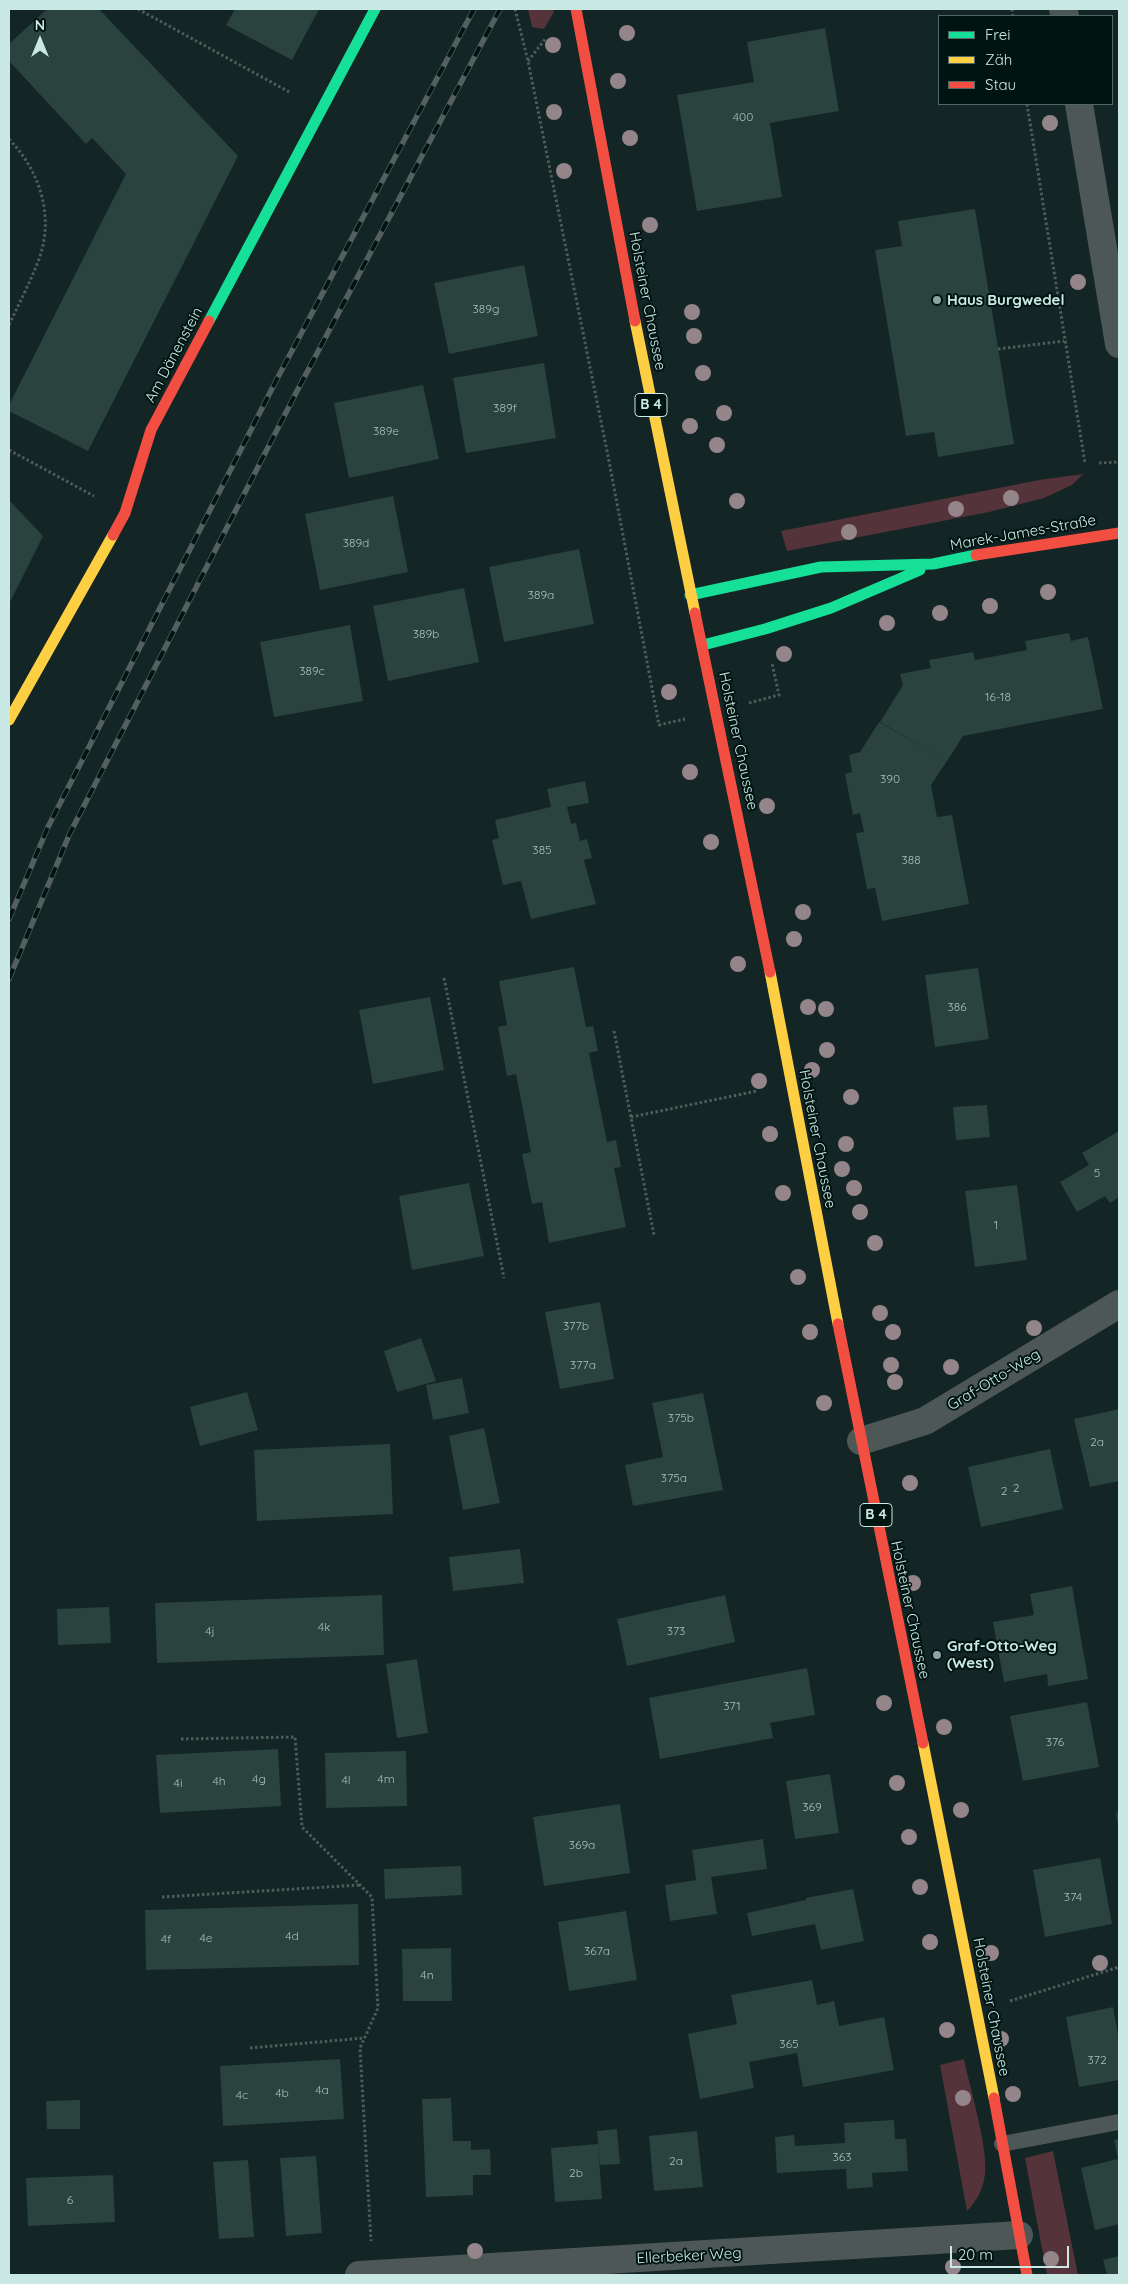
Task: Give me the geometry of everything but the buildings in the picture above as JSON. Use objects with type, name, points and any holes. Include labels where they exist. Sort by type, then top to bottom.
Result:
[{"type":"main road","name":"Am Dänenstein","points":[[9,720],[125,513],[151,430],[375,9]]},
{"type":"main road","name":"Holsteiner Chaussee","points":[[576,9],[652,408],[690,595],[703,645],[760,918],[790,1084],[861,1441],[978,2011],[1027,2275]]},
{"type":"main road","name":"Marek-James-Straße","points":[[690,595],[821,567],[932,564],[1014,548],[1119,533]]},
{"type":"main road","name":"Marek-James-Straße","points":[[703,645],[765,629],[832,608],[932,564]]},
{"type":"street","points":[[1079,105],[1119,344]]},
{"type":"street","name":"Graf-Otto-Weg","points":[[861,1441],[925,1421],[1119,1304]]},
{"type":"street","name":"Ellerbeker Weg","points":[[366,2275],[1019,2236]]},
{"type":"lane","points":[[1002,2144],[1119,2122]]},
{"type":"path","points":[[138,9],[321,110]]},
{"type":"path","points":[[515,9],[528,61],[606,446],[659,725],[686,718]]},
{"type":"path","points":[[1027,105],[1084,463]]},
{"type":"path","points":[[9,139],[23,153],[35,174],[42,194],[44,216],[40,258],[9,326]]},
{"type":"path","points":[[998,349],[1064,341]]},
{"type":"path","points":[[9,450],[125,513]]},
{"type":"path","points":[[1099,463],[1119,462]]},
{"type":"path","points":[[746,704],[779,695],[770,654]]},
{"type":"path","points":[[444,978],[504,1278]]},
{"type":"path","points":[[614,1031],[654,1235]]},
{"type":"path","points":[[631,1117],[790,1084]]},
{"type":"path","points":[[181,1739],[295,1737],[302,1827],[372,1897],[378,2008],[360,2048],[366,2275]]},
{"type":"path","points":[[162,1897],[360,1885]]},
{"type":"path","points":[[978,2011],[1119,1967]]},
{"type":"path","points":[[250,2048],[364,2038]]},
{"type":"shaded area","points":[[528,9],[553,9],[554,12],[544,29],[532,27]]},
{"type":"shaded area","points":[[1083,474],[1072,485],[1044,498],[989,512],[787,551],[781,531],[1039,480]]},
{"type":"shaded area","points":[[964,2059],[981,2133],[985,2162],[985,2174],[981,2190],[977,2199],[967,2211],[940,2065]]},
{"type":"shaded area","points":[[1053,2151],[1078,2275],[1047,2275],[1025,2158]]},
{"type":"railway","points":[[9,919],[48,827],[278,377],[474,9]]},
{"type":"railway","points":[[9,979],[70,833],[297,391],[500,9]]},
{"type":"traffic: fast","points":[[209,321],[375,9]]},
{"type":"traffic: fast","points":[[690,595],[821,567],[933,564],[976,555]]},
{"type":"traffic: fast","points":[[703,645],[765,629],[831,608],[920,570]]},
{"type":"traffic: slow","points":[[635,321],[695,613]]},
{"type":"traffic: slow","points":[[9,720],[113,535]]},
{"type":"traffic: slow","points":[[770,972],[838,1324]]},
{"type":"traffic: slow","points":[[923,1743],[994,2098]]},
{"type":"traffic: jam","points":[[576,9],[635,321]]},
{"type":"traffic: jam","points":[[113,535],[125,513],[151,430],[209,321]]},
{"type":"traffic: jam","points":[[976,555],[1119,533]]},
{"type":"traffic: jam","points":[[695,613],[770,972]]},
{"type":"traffic: jam","points":[[838,1324],[923,1743]]},
{"type":"traffic: jam","points":[[994,2098],[1027,2275]]},
{"type":"place","name":"Haus Burgwedel","points":[[937,300]]},
{"type":"place","name":"Graf-Otto-Weg (West)","points":[[937,1655]]}]
